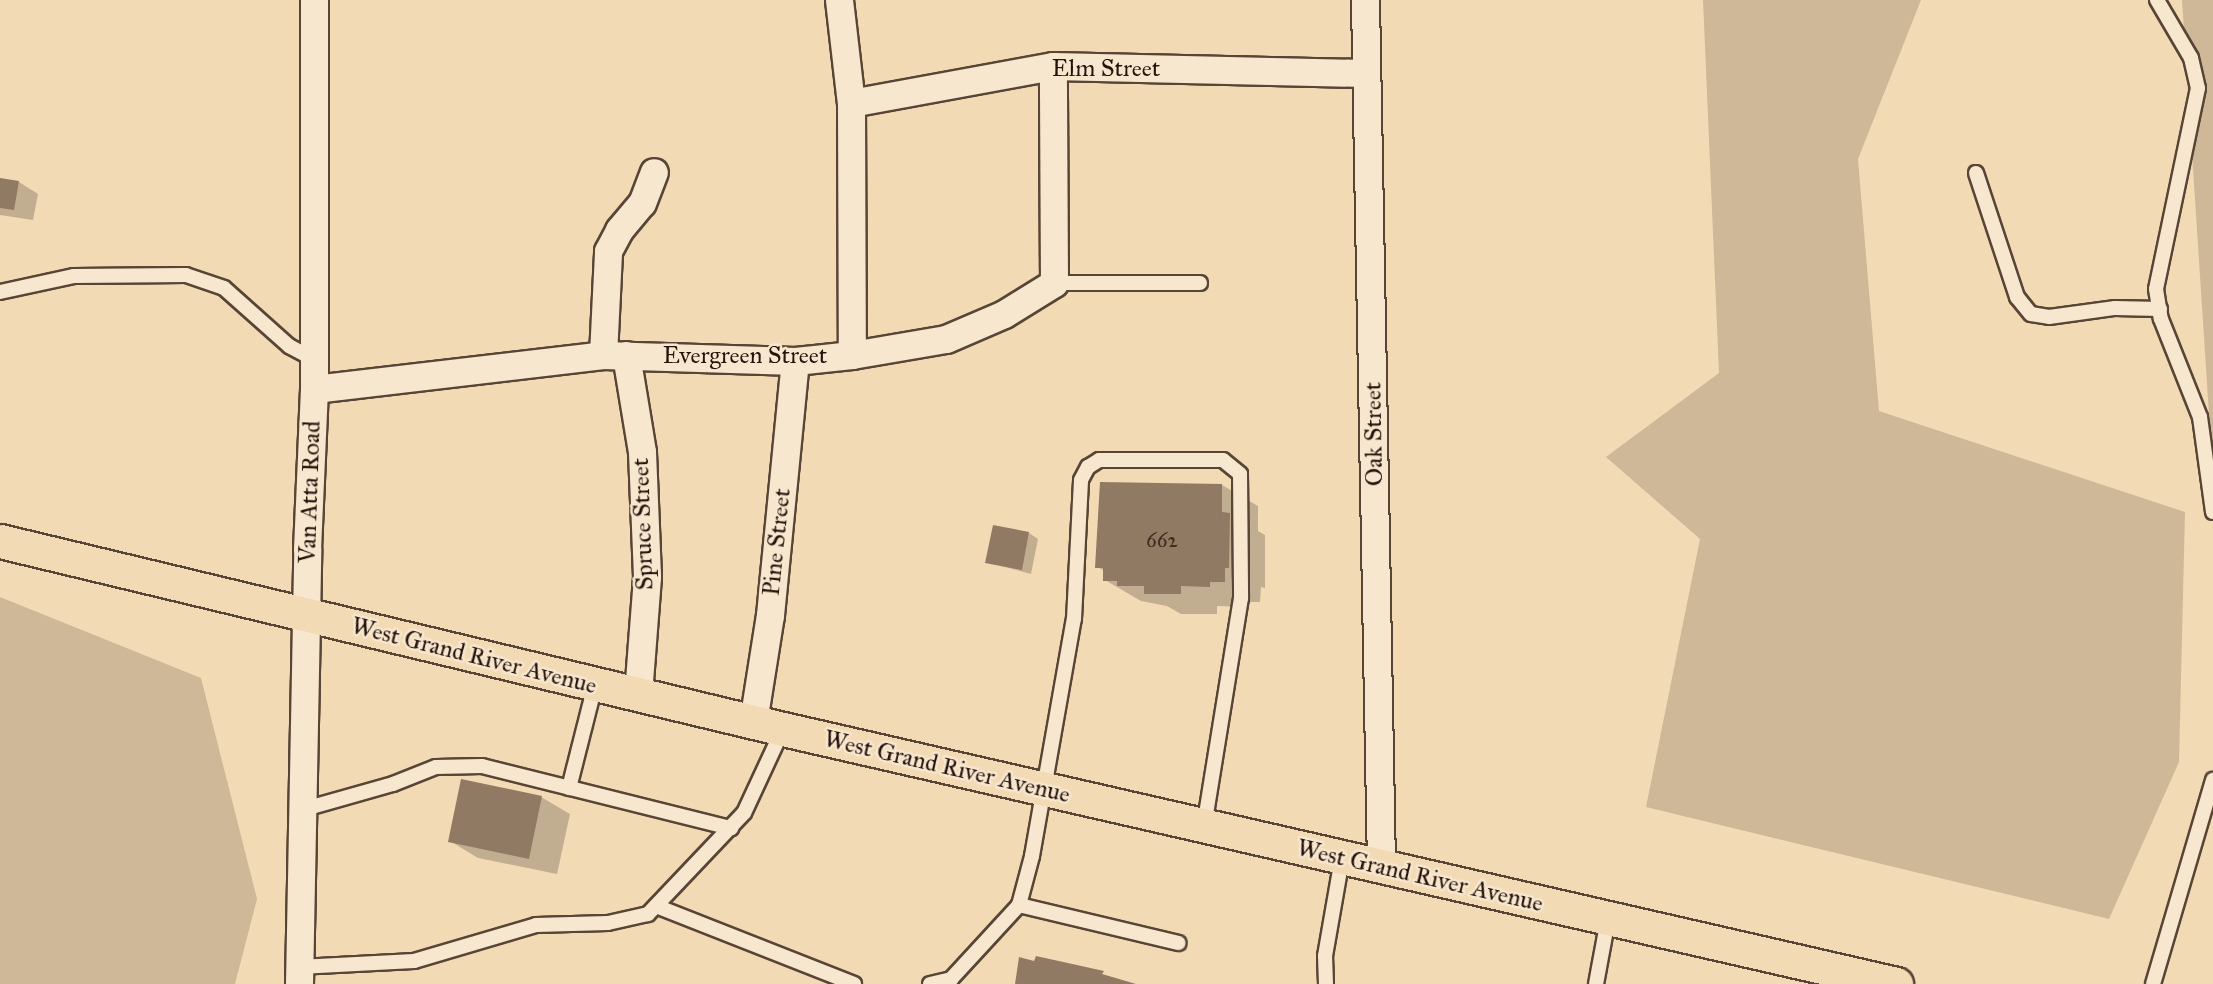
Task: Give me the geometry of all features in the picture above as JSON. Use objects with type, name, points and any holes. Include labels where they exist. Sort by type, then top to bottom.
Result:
[{"type":"main road","name":"West Grand River Avenue","points":[[0,541],[638,695],[1381,868],[1896,984]]},
{"type":"street","name":"Van Atta Road","points":[[299,975],[306,616],[315,360],[314,0]]},
{"type":"street","points":[[839,0],[850,103],[852,355]]},
{"type":"street","name":"Oak Street","points":[[1365,0],[1381,868]]},
{"type":"street","points":[[1053,66],[1054,283]]},
{"type":"street","name":"Elm Street","points":[[850,103],[1053,66],[1365,73]]},
{"type":"street","name":"Spruce Street","points":[[638,695],[647,578],[642,452],[614,355],[608,251],[619,230],[642,203],[654,172]]},
{"type":"street","name":"Evergreen Street","points":[[314,389],[614,355],[795,361],[852,355],[946,339],[1004,314],[1054,283]]},
{"type":"street","name":"Pine Street","points":[[768,725],[768,625],[795,361]]},
{"type":"lane","points":[[2157,0],[2191,58],[2198,88],[2156,289],[2160,309],[2200,417],[2213,512]]},
{"type":"lane","points":[[1976,173],[2017,297],[2031,314],[2049,317],[2115,308],[2160,309]]},
{"type":"lane","points":[[0,292],[74,276],[186,275],[224,288],[289,346],[315,360]]},
{"type":"lane","points":[[1054,283],[1200,283]]},
{"type":"lane","points":[[930,984],[951,979],[1019,905],[1074,619],[1083,473],[1099,460],[1223,460],[1235,466],[1241,483],[1241,598],[1204,827]]},
{"type":"lane","points":[[569,788],[596,685]]},
{"type":"lane","points":[[299,975],[414,961],[536,925],[608,923],[648,914],[744,813],[768,725]]},
{"type":"lane","points":[[301,810],[393,784],[436,767],[482,766],[731,828]]},
{"type":"lane","points":[[2153,984],[2213,780]]},
{"type":"lane","points":[[1326,984],[1325,956],[1342,859]]},
{"type":"lane","points":[[1019,905],[1179,943]]},
{"type":"lane","points":[[656,906],[854,984]]},
{"type":"lane","points":[[1596,984],[1608,919]]},
{"type":"shaded area","points":[[1703,0],[1921,0],[1858,159],[1879,411],[2185,512],[2179,762],[2109,919],[1646,807],[1700,539],[1606,457],[1719,373]]},
{"type":"shaded area","points":[[2182,0],[2213,0],[2213,475]]},
{"type":"shaded area","points":[[0,597],[201,678],[257,899],[235,984],[0,984]]},
{"type":"building","points":[[0,178],[19,181],[14,210],[0,208]]},
{"type":"building","points":[[1100,482],[1222,484],[1222,512],[1230,513],[1229,568],[1225,568],[1225,582],[1210,582],[1210,587],[1181,586],[1181,594],[1144,594],[1144,586],[1117,586],[1117,581],[1103,581],[1103,568],[1095,568]]},
{"type":"building","points":[[993,525],[1029,532],[1022,570],[985,563]]},
{"type":"building","points":[[461,779],[542,796],[529,859],[448,842]]},
{"type":"building","points":[[1036,956],[1104,971],[1102,974],[1136,984],[1015,984],[1019,957],[1034,961]]}]
